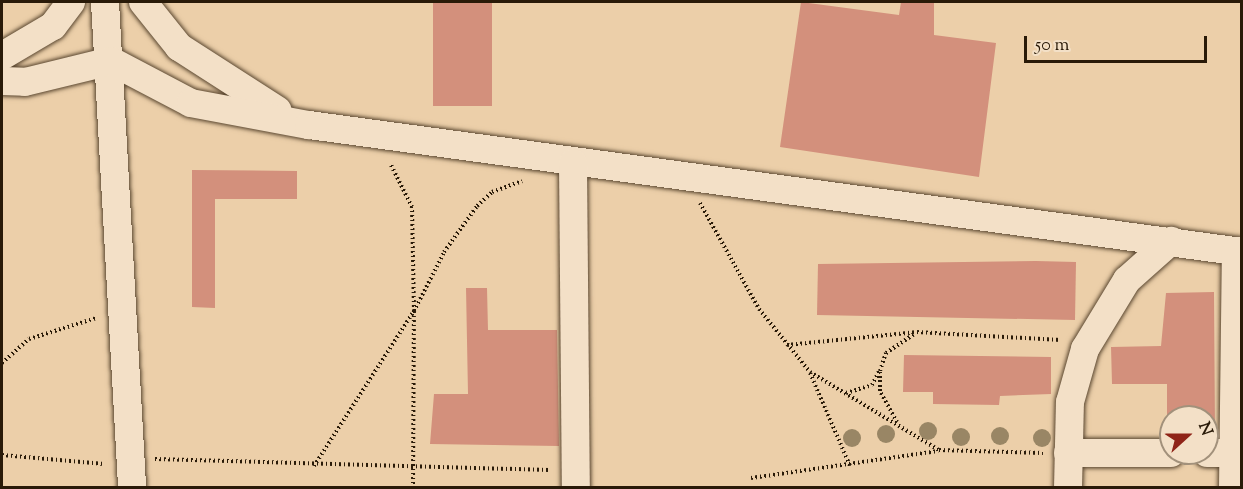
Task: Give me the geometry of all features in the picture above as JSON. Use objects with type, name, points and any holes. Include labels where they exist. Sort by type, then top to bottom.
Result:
[{"type":"street","points":[[2,56],[53,26],[71,2]]},
{"type":"street","points":[[105,2],[111,61],[121,307],[131,470]]},
{"type":"street","points":[[143,2],[179,47],[212,72],[309,124]]},
{"type":"street","points":[[2,81],[26,82],[111,61],[191,103],[309,124],[573,163],[1171,241],[1239,252],[1227,453],[1233,488]]},
{"type":"street","points":[[573,163],[576,479]]},
{"type":"street","points":[[1068,488],[1070,402],[1085,349],[1127,280],[1171,241]]},
{"type":"street","points":[[1068,453],[1159,453]]},
{"type":"path","points":[[385,157],[400,174],[412,207],[413,488]]},
{"type":"path","points":[[314,465],[414,311],[444,252],[477,206],[492,192],[532,178]]},
{"type":"path","points":[[685,178],[759,309],[810,372],[850,466]]},
{"type":"path","points":[[2,363],[29,339],[121,307]]},
{"type":"path","points":[[787,345],[917,332],[1058,339],[1085,349]]},
{"type":"path","points":[[846,393],[872,385],[886,353],[917,332]]},
{"type":"path","points":[[880,371],[880,390],[899,425]]},
{"type":"path","points":[[810,372],[939,450]]},
{"type":"path","points":[[751,478],[850,466],[939,450],[1068,453]]},
{"type":"path","points":[[2,455],[131,470],[314,465],[576,479]]},
{"type":"building","points":[[433,2],[492,2],[492,106],[433,106]]},
{"type":"building","points":[[801,2],[899,15],[901,2],[934,2],[934,35],[996,43],[979,177],[780,147]]},
{"type":"building","points":[[192,170],[297,171],[297,199],[215,199],[215,308],[192,307]]},
{"type":"building","points":[[1076,262],[1075,320],[817,315],[818,264]]},
{"type":"building","points":[[466,288],[487,288],[488,330],[557,330],[559,446],[430,444],[434,394],[468,394]]},
{"type":"building","points":[[1214,292],[1215,405],[1167,405],[1167,384],[1112,384],[1111,347],[1161,346],[1166,293]]},
{"type":"building","points":[[904,355],[1051,357],[1051,394],[1000,396],[999,405],[933,404],[933,392],[903,392]]}]
